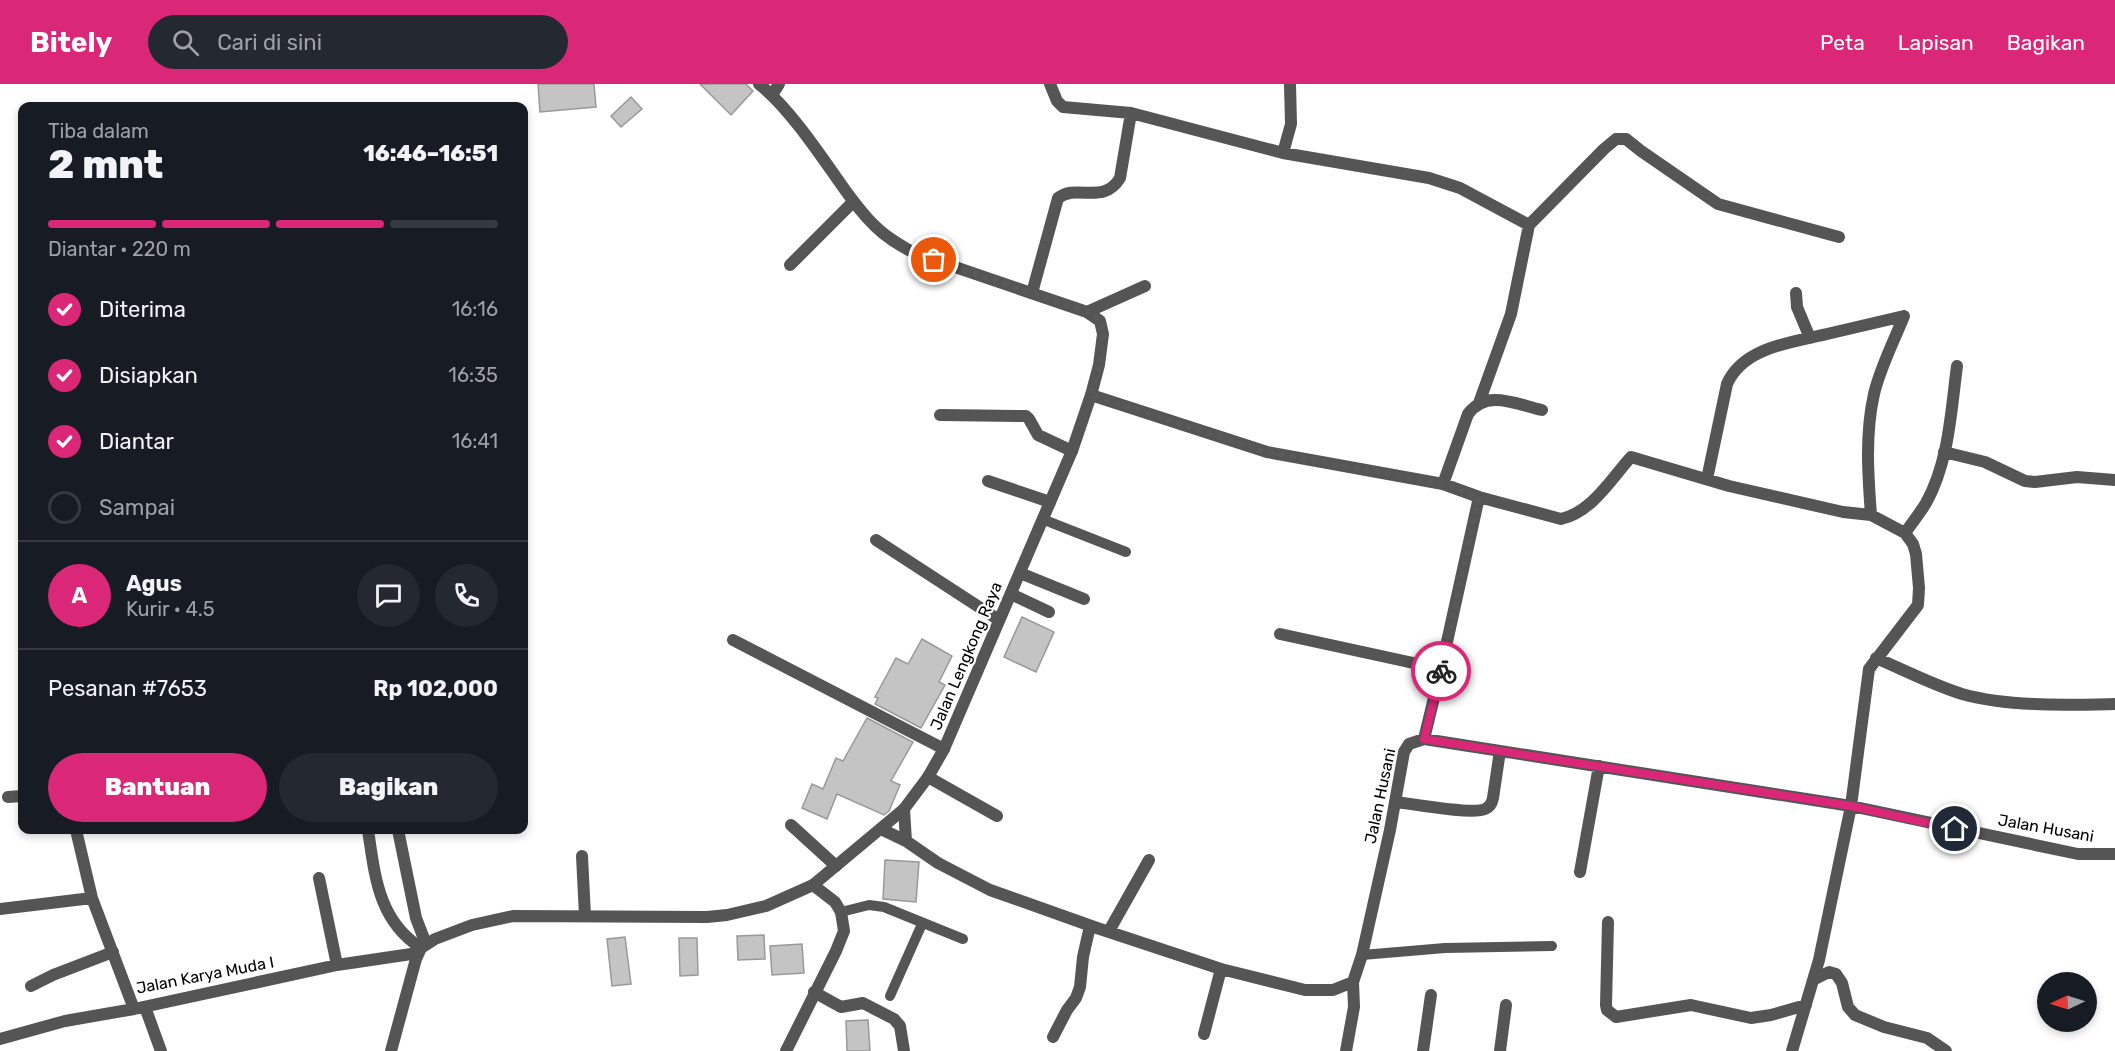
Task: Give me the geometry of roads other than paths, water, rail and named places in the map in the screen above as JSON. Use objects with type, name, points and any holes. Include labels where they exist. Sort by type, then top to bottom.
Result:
[{"type":"street","points":[[759,84],[776,89],[853,202],[875,227],[894,242],[914,253],[1088,312],[1145,286]]},
{"type":"street","points":[[1050,84],[1057,101],[1063,107],[1131,113],[1282,153],[1429,178],[1460,188],[1529,225]]},
{"type":"street","points":[[1282,153],[1291,124],[1290,84]]},
{"type":"street","points":[[1032,293],[1058,198],[1066,195],[1103,193],[1116,185],[1120,178],[1131,113]]},
{"type":"street","points":[[1443,484],[1468,414],[1479,403],[1511,314],[1529,225],[1616,139],[1629,140],[1641,151],[1718,204],[1839,237]]},
{"type":"street","points":[[790,265],[853,202]]},
{"type":"street","points":[[1796,293],[1797,307],[1810,338]]},
{"type":"street","name":"Jalan Lengkong Raya","points":[[422,948],[472,925],[513,916],[708,917],[766,906],[813,885],[904,809],[928,777],[944,749],[1072,451],[1099,366],[1103,334],[1100,321],[1088,312]]},
{"type":"street","points":[[1707,479],[1727,384],[1733,374],[1754,356],[1788,342],[1904,316],[1874,393],[1867,465],[1871,515]]},
{"type":"street","points":[[1905,533],[1926,503],[1936,481],[1944,452],[1957,366]]},
{"type":"street","points":[[1091,395],[1267,452],[1443,484],[1479,497],[1561,519],[1584,510],[1631,457],[1707,479],[1843,512],[1871,515],[1905,533],[1913,544],[1916,554],[1918,605],[1869,669],[1851,806],[1815,979],[1792,1051]]},
{"type":"street","points":[[1479,403],[1493,399],[1542,411]]},
{"type":"street","points":[[940,415],[1026,416],[1038,435],[1072,451]]},
{"type":"street","points":[[1944,452],[1985,462],[2025,481],[2077,477],[2115,480]]},
{"type":"street","points":[[988,481],[1050,502]]},
{"type":"street","points":[[1424,739],[1479,497]]},
{"type":"street","points":[[876,540],[999,620]]},
{"type":"street","points":[[1020,573],[1084,599]]},
{"type":"street","points":[[1011,594],[1049,612]]},
{"type":"street","points":[[1280,634],[1441,669]]},
{"type":"street","points":[[733,640],[944,749]]},
{"type":"street","points":[[1876,658],[1962,694],[2036,703],[2115,704]]},
{"type":"street","name":"Jalan Husani","points":[[1346,1051],[1354,1007],[1353,982],[1362,955],[1396,802],[1402,760],[1406,747],[1424,739],[1851,806],[2078,854],[2115,854]]},
{"type":"street","points":[[1396,802],[1472,811],[1485,810],[1492,803],[1500,752]]},
{"type":"street","points":[[1580,872],[1599,766]]},
{"type":"street","points":[[928,777],[997,816]]},
{"type":"street","points":[[8,797],[18,796]]},
{"type":"street","points":[[904,809],[906,841]]},
{"type":"street","points":[[791,825],[836,866]]},
{"type":"street","points":[[881,829],[906,841],[938,863],[990,890],[1221,969],[1305,990],[1333,990],[1353,982]]},
{"type":"street","name":"Jalan Karya Muda I","points":[[77,834],[92,897],[113,952],[139,1008],[422,948]]},
{"type":"street","points":[[369,834],[382,900],[388,914],[407,938],[422,948]]},
{"type":"street","points":[[391,1051],[422,948],[399,834]]},
{"type":"street","points":[[582,856],[585,915]]},
{"type":"street","points":[[1109,931],[1149,860]]},
{"type":"street","points":[[319,878],[337,965]]},
{"type":"street","points":[[786,1051],[844,931],[841,912],[835,902],[813,885]]},
{"type":"street","points":[[0,909],[92,897]]},
{"type":"street","points":[[1608,922],[1606,1005],[1607,1010],[1616,1017],[1691,1005],[1751,1018],[1806,1005]]},
{"type":"street","points":[[1053,1036],[1080,987],[1083,957],[1090,926]]},
{"type":"street","points":[[31,986],[113,952]]},
{"type":"street","points":[[1204,1034],[1221,969]]},
{"type":"street","points":[[1815,979],[1829,972],[1836,974],[1842,983],[1848,1007],[1855,1015],[1884,1027],[1927,1038],[1946,1051]]},
{"type":"street","points":[[814,992],[841,1008],[863,1003],[894,1019],[900,1026],[904,1051]]},
{"type":"street","points":[[1423,1051],[1431,995]]},
{"type":"street","points":[[1500,1051],[1506,1005]]},
{"type":"street","points":[[0,1039],[65,1021],[139,1008],[161,1051]]},
{"type":"lane","points":[[1042,519],[1126,552]]},
{"type":"lane","points":[[841,912],[877,906],[963,939]]},
{"type":"lane","points":[[890,996],[922,924]]},
{"type":"lane","points":[[1362,955],[1445,948],[1552,946]]}]
